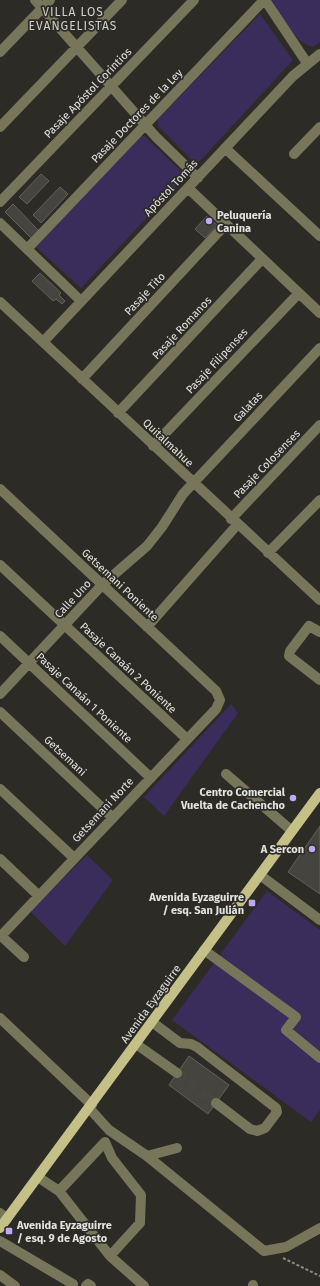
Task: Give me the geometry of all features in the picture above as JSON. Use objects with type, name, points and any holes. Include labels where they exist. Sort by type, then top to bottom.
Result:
[{"type":"main road","name":"Avenida Eyzaguirre","points":[[0,1228],[3,1216],[38,1177],[320,793]]},
{"type":"street","points":[[35,0],[145,125],[198,178]]},
{"type":"street","points":[[0,52],[50,0]]},
{"type":"street","points":[[0,126],[122,0]]},
{"type":"street","name":"Pasaje Apóstol Corintios","points":[[0,202],[194,0]]},
{"type":"street","points":[[264,0],[307,63]]},
{"type":"street","name":"Pasaje Doctores de la Ley","points":[[27,249],[264,0]]},
{"type":"street","name":"Apóstol Tomás","points":[[43,342],[225,148],[307,63],[320,54]]},
{"type":"street","points":[[294,154],[320,127]]},
{"type":"street","points":[[225,148],[320,236]]},
{"type":"street","points":[[188,188],[320,313]]},
{"type":"street","points":[[0,223],[81,301]]},
{"type":"street","name":"Pasaje Tito","points":[[82,379],[226,224]]},
{"type":"street","name":"Pasaje Romanos","points":[[118,413],[262,258]]},
{"type":"street","name":"Pasaje Filipenses","points":[[154,446],[298,293]]},
{"type":"street","name":"Quitalmahue","points":[[0,302],[234,522],[320,600]]},
{"type":"street","name":"Galatas","points":[[193,483],[320,348]]},
{"type":"street","name":"Pasaje Colosenses","points":[[147,627],[234,522],[320,425]]},
{"type":"street","name":"Calle Uno","points":[[0,694],[102,585],[147,546],[162,527],[180,498],[193,483]]},
{"type":"street","name":"Getsemani Poniente","points":[[0,489],[216,691],[220,700]]},
{"type":"street","points":[[268,553],[320,500]]},
{"type":"street","name":"Pasaje Canaán 2 Poniente","points":[[0,564],[187,740]]},
{"type":"street","points":[[320,632],[309,626],[290,651],[289,656],[320,680]]},
{"type":"street","name":"Pasaje Canaán 1 Poniente","points":[[0,636],[151,778]]},
{"type":"street","name":"Getsemani Norte","points":[[1,935],[216,709],[220,700]]},
{"type":"street","name":"Getsemani","points":[[0,712],[113,818]]},
{"type":"street","points":[[226,774],[292,831]]},
{"type":"street","points":[[0,789],[74,858]]},
{"type":"street","points":[[0,859],[39,896]]},
{"type":"street","points":[[260,875],[320,920]]},
{"type":"street","points":[[1,935],[24,957]]},
{"type":"street","points":[[204,950],[296,1017],[286,1030],[320,1058]]},
{"type":"street","points":[[0,1018],[90,1106],[109,1130],[146,1156],[264,1251],[286,1247],[320,1228]]},
{"type":"street","points":[[152,1022],[180,1043],[197,1047],[276,1108],[277,1112],[265,1128],[257,1132],[250,1129],[216,1103]]},
{"type":"street","points":[[136,1044],[177,1074]]},
{"type":"street","points":[[59,1191],[105,1142],[112,1158],[141,1195],[140,1223],[110,1256]]},
{"type":"street","points":[[146,1156],[177,1148]]},
{"type":"street","points":[[38,1177],[59,1191],[110,1256],[144,1286]]},
{"type":"street","points":[[0,1242],[73,1284]]},
{"type":"street","points":[[0,1275],[15,1286]]},
{"type":"street","points":[[86,1286],[88,1284],[91,1286]]},
{"type":"path","points":[[264,1251],[274,1253],[320,1276]]},
{"type":"shaded area","points":[[272,0],[320,0],[320,42],[313,47],[299,40],[288,28]]},
{"type":"shaded area","points":[[260,14],[293,60],[200,161],[194,162],[158,126],[158,119]]},
{"type":"shaded area","points":[[144,136],[183,173],[183,179],[81,288],[36,247],[137,138]]},
{"type":"shaded area","points":[[231,704],[238,713],[164,816],[144,797]]},
{"type":"shaded area","points":[[87,855],[113,880],[65,946],[30,911]]},
{"type":"shaded area","points":[[267,891],[320,930],[320,1110],[311,1122],[172,1020]]},
{"type":"building","points":[[41,174],[49,181],[27,204],[19,197]]},
{"type":"building","points":[[60,187],[68,194],[41,223],[33,215]]},
{"type":"building","points":[[13,204],[39,231],[31,238],[5,212]]},
{"type":"building","points":[[207,216],[217,225],[205,238],[195,229]]},
{"type":"building","points":[[40,273],[61,293],[59,295],[65,301],[62,304],[56,299],[53,301],[32,281]]},
{"type":"building","name":"A Sercon","points":[[320,826],[320,894],[288,872]]},
{"type":"building","points":[[189,1056],[229,1085],[208,1114],[169,1085]]},
{"type":"tunnel","points":[[177,1073],[216,1103]]},
{"type":"place","name":"Peluquería Canina","points":[[209,221]]},
{"type":"place","name":"Centro Comercial Vuelta de Cachencho","points":[[293,798]]},
{"type":"place","name":"A Sercon","points":[[312,849]]},
{"type":"place","name":"Avenida Eyzaguirre / esq. San Julián","points":[[252,903]]},
{"type":"place","name":"Avenida Eyzaguirre / esq. 9 de Agosto","points":[[9,1231]]},
{"type":"district","name":"VILLA LOS EVANGELISTAS","points":[[73,19]]}]
